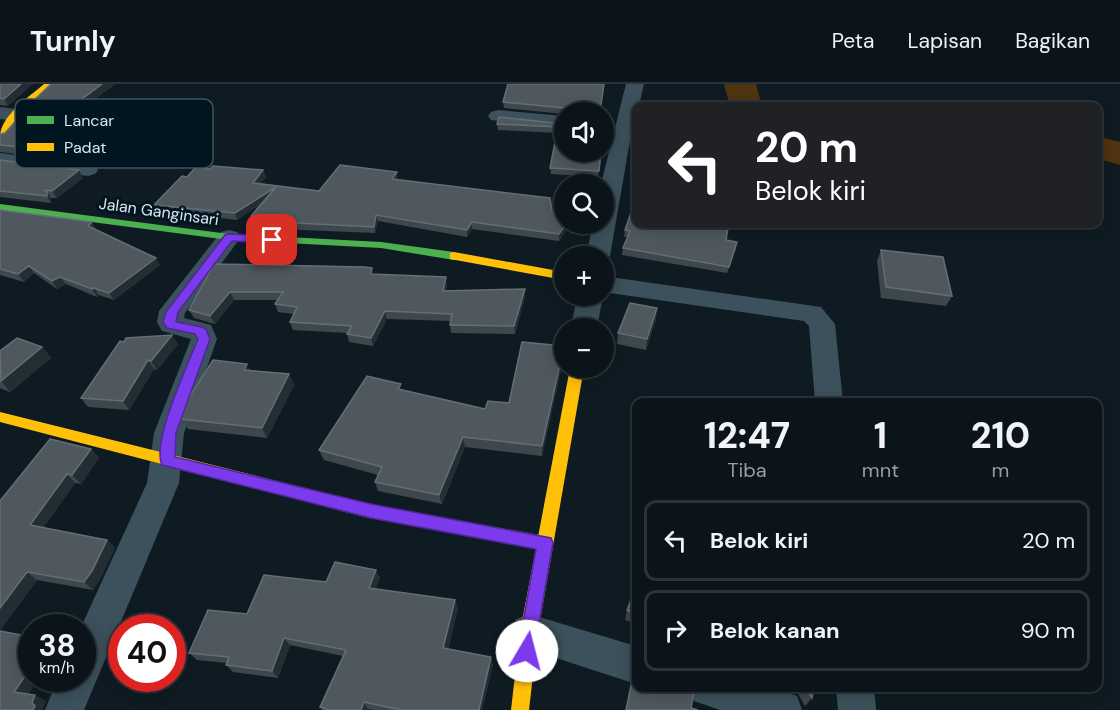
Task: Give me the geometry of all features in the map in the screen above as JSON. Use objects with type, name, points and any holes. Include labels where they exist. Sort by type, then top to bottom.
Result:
[{"type":"street","points":[[28,99],[49,84]]},
{"type":"street","points":[[614,124],[635,84]]},
{"type":"street","points":[[0,134],[8,114]]},
{"type":"street","points":[[498,116],[554,121]]},
{"type":"street","points":[[0,159],[15,161]]},
{"type":"street","points":[[599,246],[609,162]]},
{"type":"street","points":[[72,168],[88,170]]},
{"type":"street","name":"Jalan Ganginsari","points":[[0,207],[229,237],[381,245],[554,274]]},
{"type":"street","points":[[96,636],[163,483],[169,433],[204,339],[202,332],[198,330],[171,325],[171,317],[178,302],[229,237]]},
{"type":"street","points":[[614,286],[812,313],[822,324],[829,398]]},
{"type":"street","points":[[520,710],[529,632],[575,378]]},
{"type":"street","points":[[0,417],[371,511],[545,543]]},
{"type":"street","points":[[529,632],[632,664]]},
{"type":"street","points":[[64,710],[72,692]]},
{"type":"street","points":[[724,692],[783,710]]},
{"type":"street","points":[[855,692],[857,710]]},
{"type":"building","points":[[0,84],[21,84],[4,99],[0,98]]},
{"type":"building","points":[[51,84],[102,84],[82,99],[35,99]]},
{"type":"building","points":[[508,84],[604,84],[601,102],[554,102],[554,107],[503,102]]},
{"type":"building","points":[[499,117],[554,123],[554,127],[497,124]]},
{"type":"building","points":[[15,122],[15,147],[0,145],[0,134],[5,133]]},
{"type":"building","points":[[554,148],[554,162],[600,162],[599,171],[550,168]]},
{"type":"building","points":[[0,160],[15,162],[15,168],[79,170],[52,191],[44,190],[47,191],[47,196],[0,191]]},
{"type":"building","points":[[340,165],[397,172],[392,179],[550,198],[554,210],[554,233],[472,222],[467,230],[376,215],[374,227],[276,222],[251,216],[276,187],[235,213],[154,205],[182,176],[187,177],[195,168],[210,169],[213,166],[263,170],[253,183],[319,191]]},
{"type":"building","points":[[0,210],[92,222],[88,226],[156,258],[109,293],[60,277],[52,281],[29,266],[18,274],[0,269]]},
{"type":"building","points":[[632,210],[632,228],[728,228],[726,240],[737,242],[729,267],[623,248],[630,231],[625,230]]},
{"type":"building","points":[[881,250],[943,257],[952,296],[886,287]]},
{"type":"building","points":[[214,264],[365,267],[372,268],[371,274],[446,277],[443,291],[525,289],[514,326],[450,325],[452,314],[385,311],[371,338],[347,334],[352,326],[290,322],[297,307],[275,304],[283,292],[230,292],[210,316],[189,310]]},
{"type":"building","points":[[630,303],[657,308],[647,339],[618,333]]},
{"type":"building","points":[[172,335],[151,361],[148,360],[123,401],[81,398],[120,341],[124,342],[126,338]]},
{"type":"building","points":[[17,338],[42,347],[1,381],[0,351]]},
{"type":"building","points":[[522,342],[554,345],[554,378],[557,378],[542,446],[463,437],[439,495],[375,482],[382,467],[319,450],[367,376],[401,384],[398,389],[485,409],[488,401],[509,403]]},
{"type":"building","points":[[213,360],[247,364],[244,370],[289,374],[262,428],[181,419],[188,399]]},
{"type":"building","points":[[50,439],[91,449],[72,475],[67,474],[30,525],[107,540],[84,582],[27,572],[0,608],[0,501]]},
{"type":"building","points":[[335,562],[376,570],[369,588],[455,600],[443,648],[491,657],[479,710],[401,710],[364,702],[361,710],[329,710],[320,707],[346,650],[284,638],[272,671],[226,665],[229,657],[189,653],[208,610],[247,614],[264,575],[326,582]]},
{"type":"building","points":[[632,597],[632,612],[627,610]]},
{"type":"building","points":[[0,631],[18,634],[18,686],[14,692],[35,695],[32,703],[35,706],[33,710],[0,710]]},
{"type":"building","points":[[632,681],[632,692],[694,692],[691,708],[698,710],[626,710]]},
{"type":"waterway","points":[[740,84],[745,102]]},
{"type":"waterway","points":[[1102,148],[1120,154]]},
{"type":"traffic: fast","points":[[0,207],[229,237],[381,245],[454,256]]},
{"type":"traffic: fast","points":[[369,511],[545,543]]},
{"type":"traffic: slow","points":[[31,99],[49,84]]},
{"type":"traffic: slow","points":[[0,134],[15,116]]},
{"type":"traffic: slow","points":[[454,256],[554,274]]},
{"type":"traffic: slow","points":[[520,710],[529,632],[575,378]]},
{"type":"traffic: slow","points":[[0,417],[369,511]]},
{"type":"route","points":[[272,240],[229,237],[172,312],[171,325],[198,330],[202,332],[204,339],[169,433],[167,461],[371,511],[545,543],[527,651]]}]
